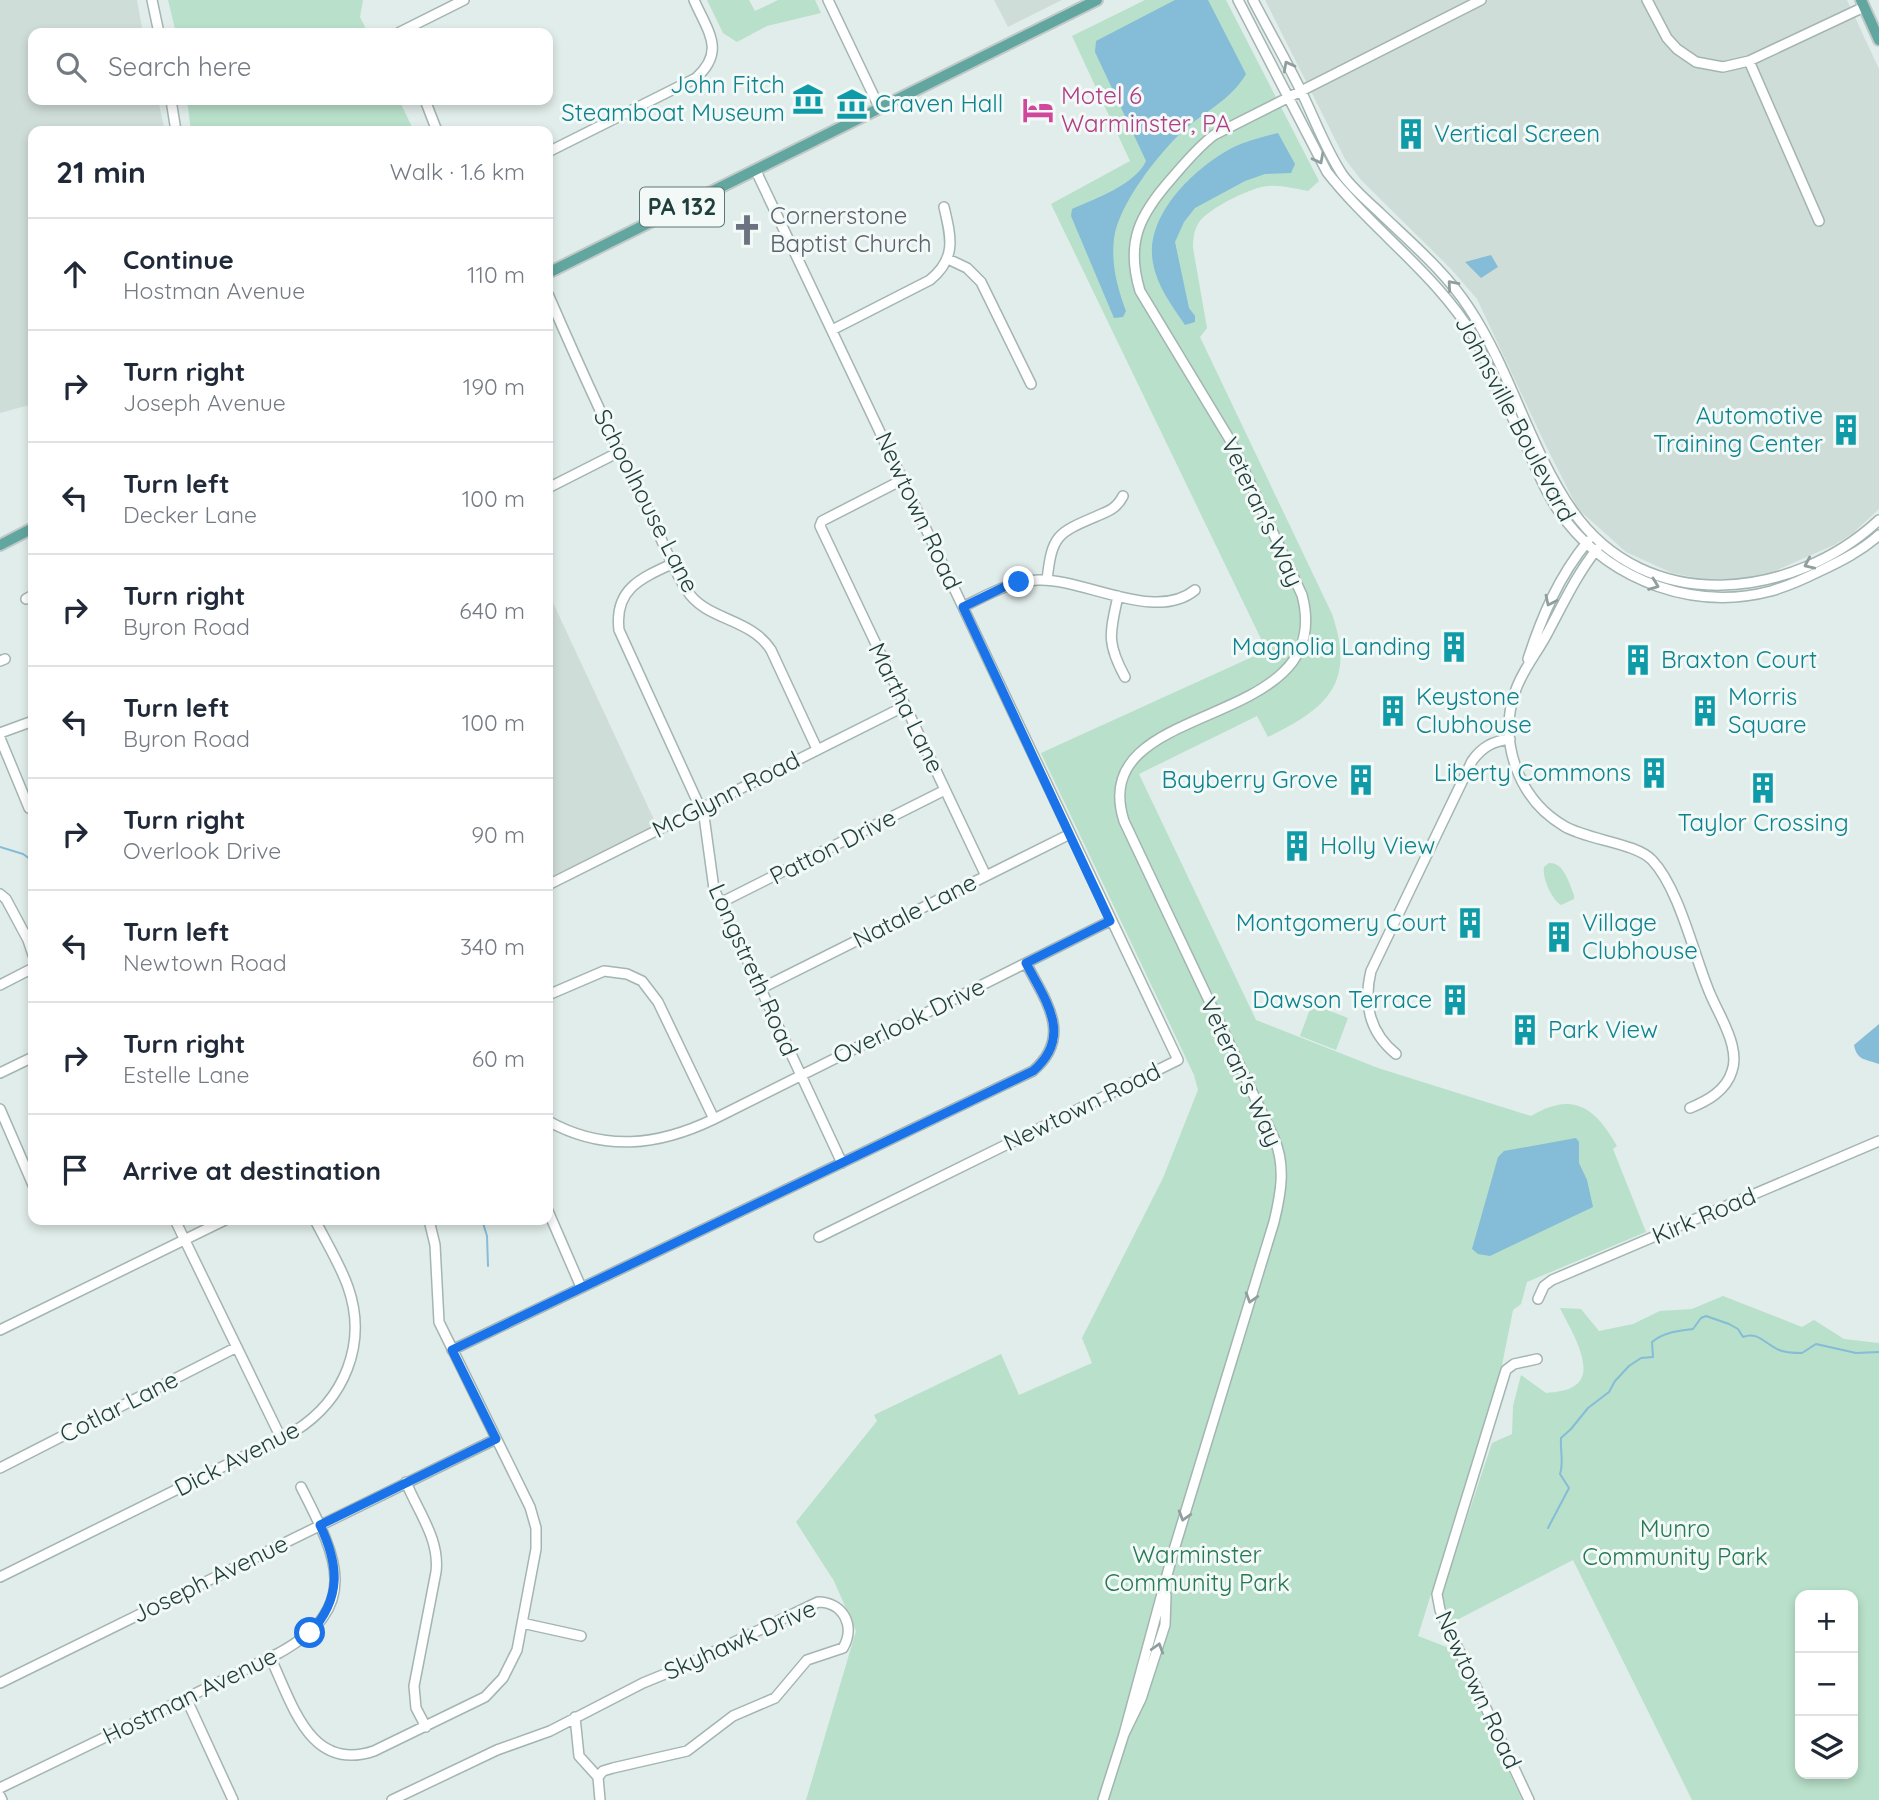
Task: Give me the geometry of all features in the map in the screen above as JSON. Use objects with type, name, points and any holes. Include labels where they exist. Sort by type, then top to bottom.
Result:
[{"type":"main road","name":"PA 132","points":[[553,271],[1097,0]]},
{"type":"main road","points":[[1862,4],[1879,40]]},
{"type":"main road","points":[[0,545],[28,531]]},
{"type":"street","points":[[152,0],[158,28]]},
{"type":"street","points":[[408,28],[464,0]]},
{"type":"street","points":[[553,150],[696,78],[708,67],[713,56],[712,40],[694,0]]},
{"type":"street","points":[[828,0],[880,109]]},
{"type":"street","name":"Johnsville Boulevard","points":[[1238,0],[1320,161],[1334,182],[1439,287],[1463,318],[1552,500],[1566,521],[1595,551],[1628,574],[1661,588],[1696,596],[1734,597],[1770,591],[1794,583],[1843,560],[1877,540]]},
{"type":"street","name":"Johnsville Boulevard","points":[[1253,0],[1343,175],[1445,277],[1468,306],[1494,352],[1556,485],[1582,524],[1602,543],[1623,559],[1658,576],[1689,584],[1726,586],[1764,581],[1793,571],[1837,551],[1879,520]]},
{"type":"street","name":"Veteran's Way","points":[[1103,1800],[1124,1734],[1141,1699],[1165,1625],[1165,1586],[1173,1553],[1271,1233],[1282,1177],[1278,1148],[1124,821],[1119,794],[1126,770],[1146,746],[1272,684],[1292,664],[1303,636],[1305,617],[1302,595],[1230,440],[1145,300],[1137,280],[1134,254],[1139,224],[1148,207],[1197,149],[1222,130],[1481,0]]},
{"type":"street","points":[[1647,0],[1667,38],[1685,55],[1696,62],[1717,66],[1749,61],[1862,4]]},
{"type":"street","points":[[1749,61],[1819,221]]},
{"type":"street","points":[[172,105],[175,126]]},
{"type":"street","points":[[427,105],[435,126]]},
{"type":"street","name":"Newtown Road","points":[[756,171],[1178,1060],[819,1237]]},
{"type":"street","points":[[832,330],[930,279],[948,259],[950,236],[944,207]]},
{"type":"street","points":[[948,259],[967,268],[981,282],[1031,384]]},
{"type":"street","name":"Schoolhouse Lane","points":[[553,306],[619,452],[686,589],[700,604],[756,632],[766,642],[817,749]]},
{"type":"street","points":[[553,485],[619,452]]},
{"type":"street","name":"Martha Lane","points":[[902,480],[822,521],[820,526],[986,876]]},
{"type":"street","points":[[1047,580],[1051,551],[1062,532],[1111,511],[1124,496]]},
{"type":"street","points":[[1868,530],[1877,540]]},
{"type":"street","points":[[1593,535],[1565,573],[1551,598],[1511,706],[1510,739],[1517,773],[1531,797],[1543,810],[1564,827],[1643,853],[1663,875],[1733,1048],[1732,1071],[1726,1084],[1707,1100],[1689,1108]]},
{"type":"street","points":[[1525,671],[1544,641],[1574,582],[1602,543]]},
{"type":"street","name":"Longstreth Road","points":[[674,563],[646,575],[633,585],[622,601],[618,621],[620,636],[700,809],[706,826],[711,880],[720,903],[842,1163]]},
{"type":"street","points":[[963,607],[1019,582],[1047,580],[1118,596],[1166,602],[1184,598],[1195,590]]},
{"type":"street","points":[[1118,596],[1110,635],[1114,657],[1125,677]]},
{"type":"street","name":"McGlynn Road","points":[[553,882],[905,706]]},
{"type":"street","points":[[28,723],[0,736],[28,806]]},
{"type":"street","points":[[1396,1054],[1377,1034],[1368,1012],[1367,988],[1371,971],[1472,761],[1492,743],[1510,739]]},
{"type":"street","name":"Patton Drive","points":[[720,903],[945,790]]},
{"type":"street","name":"Natale Lane","points":[[760,989],[1070,834]]},
{"type":"street","points":[[0,894],[6,898],[28,940]]},
{"type":"street","name":"Overlook Drive","points":[[553,1126],[596,1140],[636,1143],[676,1136],[1110,921]]},
{"type":"street","points":[[452,1350],[1033,1071],[1044,1062],[1052,1047],[1055,1024],[1026,963]]},
{"type":"street","points":[[0,985],[28,971]]},
{"type":"street","points":[[553,993],[604,971],[627,974],[642,981],[658,1002],[714,1119]]},
{"type":"street","points":[[0,1073],[28,1059]]},
{"type":"street","points":[[0,1109],[28,1173]]},
{"type":"street","name":"Kirk Road","points":[[1538,1299],[1544,1286],[1552,1280],[1879,1141]]},
{"type":"street","points":[[553,1223],[581,1287]]},
{"type":"street","points":[[177,1225],[281,1438]]},
{"type":"street","points":[[0,1330],[215,1225]]},
{"type":"street","name":"Dick Avenue","points":[[0,1577],[281,1438],[309,1421],[331,1399],[347,1374],[355,1343],[355,1311],[349,1289],[317,1225]]},
{"type":"street","points":[[270,1657],[306,1731],[330,1752],[346,1756],[363,1755],[485,1697],[495,1688],[514,1659],[536,1549],[536,1528],[530,1507],[452,1350],[438,1314],[435,1245],[430,1225]]},
{"type":"street","name":"Cotlar Lane","points":[[0,1468],[237,1347]]},
{"type":"street","name":"Newtown Road","points":[[1529,1800],[1440,1610],[1437,1594],[1506,1370],[1514,1364],[1537,1359]]},
{"type":"street","name":"Joseph Avenue","points":[[0,1684],[496,1439]]},
{"type":"street","points":[[406,1482],[432,1536],[437,1554],[436,1572],[414,1686],[416,1708],[426,1727]]},
{"type":"street","name":"Hostman Avenue","points":[[0,1788],[270,1657],[310,1633],[328,1606],[334,1585],[334,1564],[328,1543],[301,1487]]},
{"type":"street","name":"Skyhawk Drive","points":[[392,1800],[497,1750],[565,1723],[643,1683],[818,1602],[833,1604],[846,1618],[848,1631],[843,1648],[803,1663],[775,1698],[733,1716],[687,1751],[613,1768],[599,1775]]},
{"type":"street","points":[[522,1623],[581,1636]]},
{"type":"street","points":[[186,1698],[233,1800]]},
{"type":"street","points":[[575,1717],[579,1756],[599,1775],[600,1800]]},
{"type":"shaded area","points":[[0,0],[137,0],[142,28],[28,28],[28,105],[159,105],[164,126],[28,126],[28,405],[0,413]]},
{"type":"shaded area","points":[[994,0],[1062,0],[1008,27]]},
{"type":"shaded area","points":[[1265,0],[1847,0],[1879,69],[1879,509],[1852,534],[1834,545],[1768,574],[1751,577],[1733,580],[1697,578],[1672,573],[1626,552],[1578,509],[1477,299],[1451,269],[1361,180],[1345,159]]},
{"type":"shaded area","points":[[553,603],[657,826],[553,876]]},
{"type":"green space","points":[[168,0],[363,0],[360,17],[366,28],[175,28]]},
{"type":"green space","points":[[707,0],[749,0],[755,11],[778,0],[815,0],[821,13],[767,26],[737,42],[723,33]]},
{"type":"green space","name":"Warminster Community Park","points":[[1145,0],[1226,0],[1319,181],[1308,191],[1269,186],[1232,199],[1200,221],[1194,234],[1193,248],[1207,328],[1200,337],[1332,614],[1339,638],[1340,659],[1338,676],[1331,691],[1321,704],[1289,726],[1268,737],[1257,716],[1139,774],[1256,1020],[1378,1068],[1531,1116],[1559,1105],[1582,1107],[1600,1121],[1617,1146],[1613,1149],[1646,1232],[1527,1282],[1521,1304],[1513,1310],[1502,1365],[1418,1636],[1452,1649],[1522,1800],[806,1800],[856,1631],[834,1581],[796,1522],[877,1421],[874,1415],[1001,1354],[1019,1395],[1092,1363],[1082,1338],[1163,1178],[1198,1090],[1194,1075],[1041,753],[1263,652],[1263,643],[1051,204],[1130,161],[1072,36]]},
{"type":"green space","points":[[188,105],[401,105],[412,126],[190,126]]},
{"type":"green space","points":[[1549,863],[1559,866],[1565,874],[1574,899],[1561,905],[1554,898],[1545,877],[1544,867]]},
{"type":"green space","points":[[1312,1004],[1348,1018],[1336,1050],[1300,1036]]},
{"type":"green space","name":"Munro Community Park","points":[[1723,1296],[1802,1327],[1814,1320],[1844,1339],[1879,1343],[1879,1800],[1692,1800],[1573,1560],[1449,1624],[1442,1593],[1492,1443],[1512,1434],[1513,1406],[1521,1375],[1546,1393],[1570,1388],[1582,1377],[1579,1346],[1560,1308],[1581,1309],[1599,1331],[1633,1324],[1660,1311],[1692,1309]]},
{"type":"water","points":[[1175,0],[1208,0],[1246,74],[1233,91],[1173,141],[1131,195],[1114,238],[1113,257],[1126,311],[1123,317],[1114,318],[1071,216],[1072,209],[1124,184],[1146,161],[1095,52],[1096,41]]},
{"type":"water","points":[[1278,133],[1295,164],[1291,173],[1265,174],[1245,181],[1195,208],[1184,222],[1175,242],[1189,308],[1195,316],[1195,322],[1185,325],[1161,288],[1153,263],[1152,245],[1164,211],[1188,181],[1217,157],[1243,143]]},
{"type":"water","points":[[1491,255],[1498,267],[1481,278],[1465,262]]},
{"type":"water","points":[[1879,1024],[1879,1064],[1860,1057],[1854,1045]]},
{"type":"water","points":[[1576,1138],[1579,1142],[1579,1163],[1587,1180],[1593,1207],[1490,1256],[1478,1254],[1472,1249],[1498,1157],[1504,1151]]},
{"type":"waterway","points":[[0,847],[28,858]]},
{"type":"waterway","points":[[484,1225],[487,1236],[488,1266]]},
{"type":"waterway","points":[[1548,1528],[1569,1488],[1560,1474],[1561,1438],[1588,1408],[1609,1392],[1629,1366],[1641,1358],[1653,1357],[1652,1342],[1661,1336],[1693,1329],[1701,1318],[1706,1316],[1738,1329],[1743,1337],[1757,1337],[1784,1352],[1802,1353],[1816,1344],[1856,1353],[1879,1352]]},
{"type":"place","name":"John Fitch Steamboat Museum","points":[[808,99]]},
{"type":"place","name":"Craven Hall","points":[[852,104]]},
{"type":"place","name":"Motel 6 Warminster, PA","points":[[1038,110]]},
{"type":"place","name":"Vertical Screen","points":[[1411,134]]},
{"type":"place","name":"Cornerstone Baptist Church","points":[[747,230]]},
{"type":"place","name":"Automotive Training Center","points":[[1846,430]]},
{"type":"place","name":"Magnolia Landing","points":[[1454,647]]},
{"type":"place","name":"Braxton Court","points":[[1638,660]]},
{"type":"place","name":"Keystone Clubhouse","points":[[1393,711]]},
{"type":"place","name":"Morris Square","points":[[1705,711]]},
{"type":"place","name":"Liberty Commons","points":[[1654,773]]},
{"type":"place","name":"Bayberry Grove","points":[[1361,780]]},
{"type":"place","name":"Taylor Crossing","points":[[1763,788]]},
{"type":"place","name":"Holly View","points":[[1297,846]]},
{"type":"place","name":"Montgomery Court","points":[[1470,923]]},
{"type":"place","name":"Village Clubhouse","points":[[1559,937]]},
{"type":"place","name":"Dawson Terrace","points":[[1455,1000]]},
{"type":"place","name":"Park View","points":[[1525,1030]]},
{"type":"route","points":[[310,1633],[328,1606],[335,1576],[332,1553],[320,1525],[496,1439],[452,1350],[1033,1071],[1044,1062],[1052,1047],[1055,1024],[1026,963],[1110,921],[963,607],[1019,582]]}]
